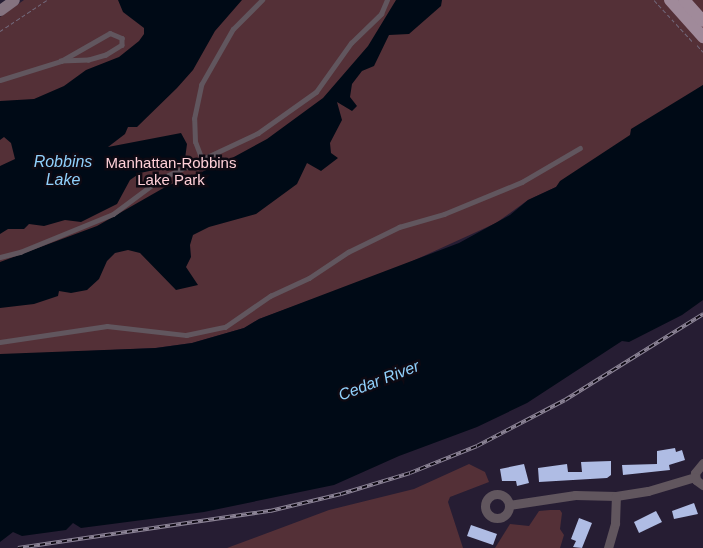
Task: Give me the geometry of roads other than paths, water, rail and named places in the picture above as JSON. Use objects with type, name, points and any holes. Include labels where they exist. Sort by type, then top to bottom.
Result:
[{"type":"main road","points":[[670,0],[703,37]]},
{"type":"main road","points":[[684,0],[703,21]]},
{"type":"street","points":[[0,10],[14,0]]},
{"type":"street","points":[[695,477],[696,469],[703,463]]},
{"type":"street","points":[[695,477],[703,485]]},
{"type":"street","points":[[509,505],[575,495],[616,496],[648,491],[695,477]]},
{"type":"street","points":[[608,548],[615,523],[616,496]]},
{"type":"lane","points":[[202,160],[195,142],[194,119],[202,84],[233,29],[262,0]]},
{"type":"lane","points":[[0,257],[20,252],[113,214],[160,179],[258,133],[316,92],[351,43],[381,14],[387,0]]},
{"type":"lane","points":[[0,80],[61,61],[110,33],[122,38],[122,45],[106,54],[89,60],[61,61]]},
{"type":"lane","points":[[0,342],[107,326],[186,335],[225,327],[270,296],[309,278],[348,252],[399,227],[444,214],[522,182],[580,148]]},
{"type":"water","name":"Robbins Lake","points":[[118,0],[242,0],[215,31],[193,70],[177,88],[137,127],[128,127],[125,134],[108,147],[181,133],[187,144],[185,159],[178,165],[140,173],[130,180],[117,204],[81,222],[65,220],[44,226],[29,224],[24,229],[8,229],[0,234],[0,166],[15,159],[11,143],[4,137],[0,140],[0,101],[34,99],[64,86],[86,70],[119,57],[139,41],[144,34],[144,28],[123,12]]},
{"type":"water","points":[[396,0],[442,0],[441,6],[409,34],[389,35],[374,66],[362,71],[352,84],[350,97],[357,106],[352,111],[337,102],[342,120],[330,143],[331,153],[338,158],[321,171],[307,163],[297,184],[256,214],[209,227],[193,235],[190,245],[191,257],[186,267],[198,285],[176,290],[140,253],[128,250],[115,253],[107,261],[99,279],[87,290],[71,293],[59,291],[58,296],[34,304],[0,308],[0,262],[97,226],[167,186],[221,164],[267,139],[323,98],[368,46]]},
{"type":"water","name":"Cedar River","points":[[703,85],[703,300],[682,315],[629,342],[622,341],[527,403],[477,427],[399,456],[334,485],[204,512],[81,528],[73,523],[66,530],[22,536],[13,532],[0,542],[0,354],[156,348],[192,343],[244,328],[259,319],[459,243],[510,215],[528,200],[556,187],[560,181],[630,135],[631,129]]},
{"type":"railway","points":[[18,548],[270,511],[341,494],[410,473],[477,446],[565,400],[703,314]]},
{"type":"park label","name":"Manhattan-Robbins Lake Park","points":[[171,170]]}]
